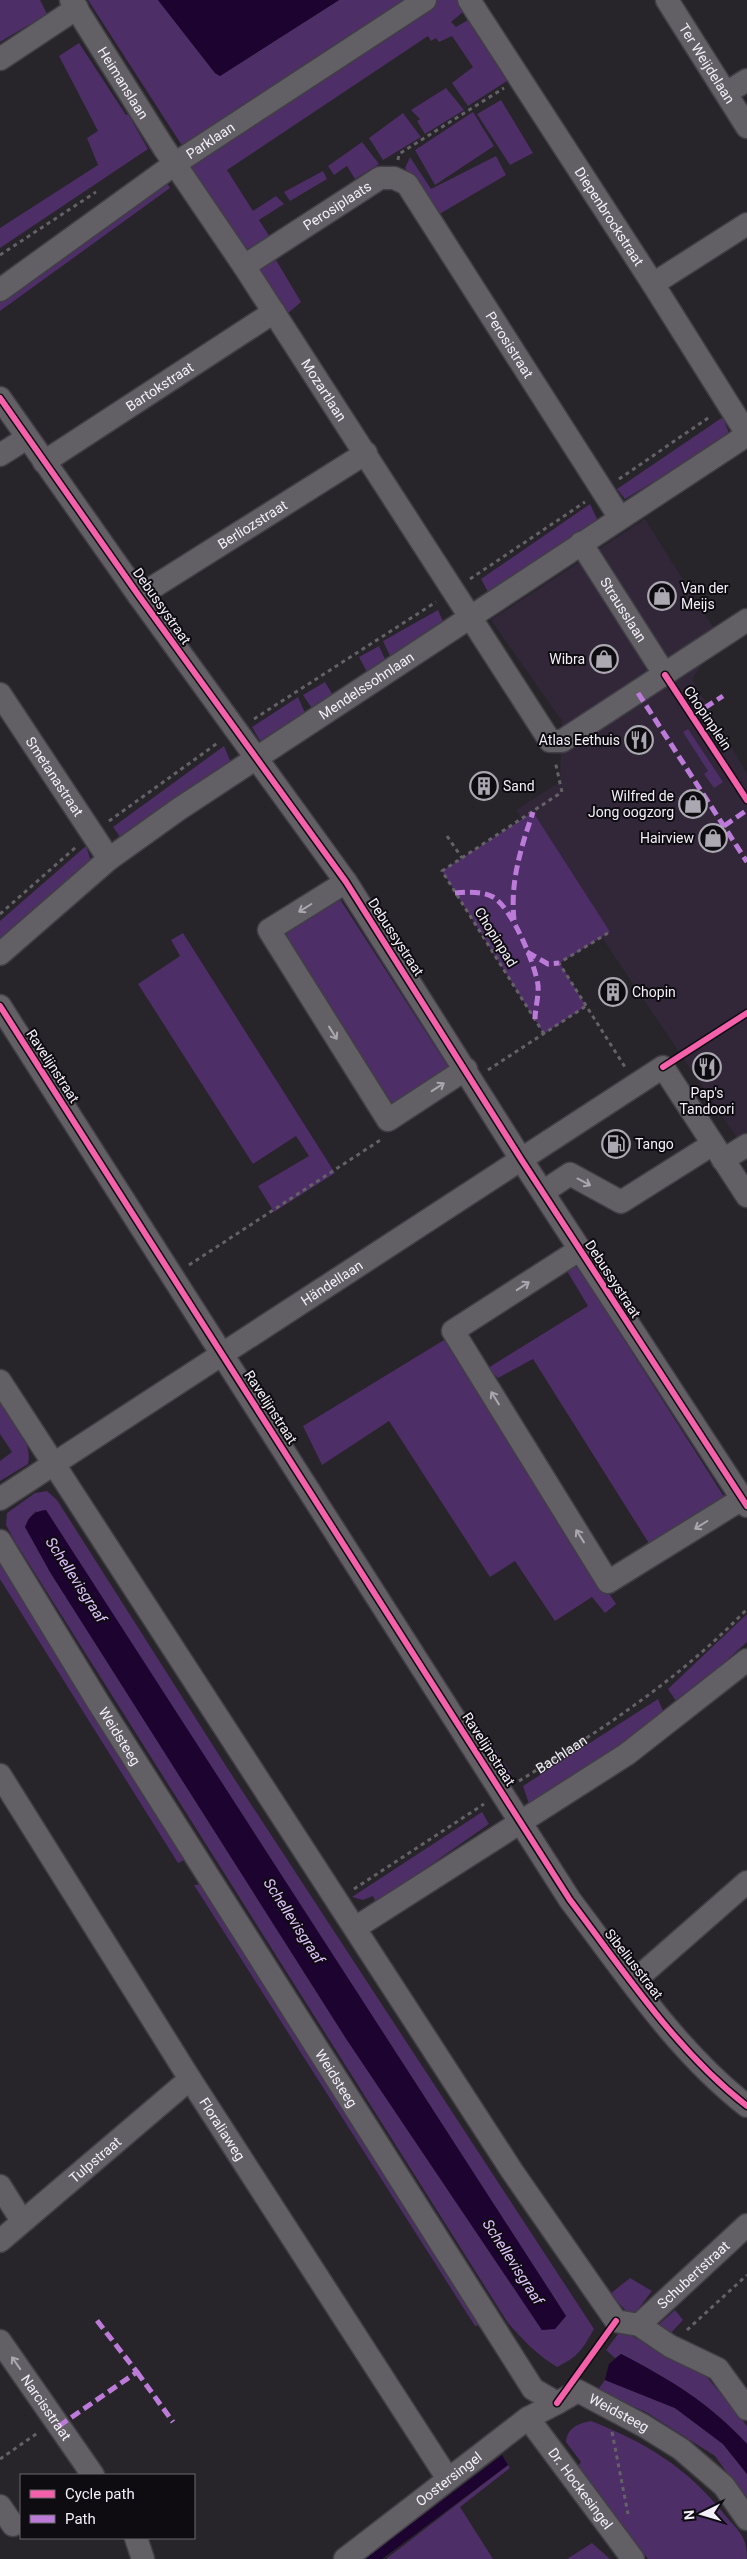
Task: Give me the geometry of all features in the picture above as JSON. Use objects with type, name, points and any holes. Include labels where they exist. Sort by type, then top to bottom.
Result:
[{"type":"street","name":"Parklaan","points":[[0,290],[176,163],[425,0]]},
{"type":"street","name":"Diepenbrockstraat","points":[[469,0],[653,284],[747,435]]},
{"type":"street","name":"Ter Weijdelaan","points":[[667,0],[747,127]]},
{"type":"street","name":"Heimanslaan","points":[[74,4],[164,148],[176,163]]},
{"type":"street","points":[[0,59],[74,4]]},
{"type":"street","points":[[726,93],[747,80]]},
{"type":"street","name":"Mozartlaan","points":[[176,163],[366,453],[470,618]]},
{"type":"street","name":"Perosiplaats","points":[[244,266],[380,178],[394,178]]},
{"type":"street","name":"Perosistraat","points":[[394,178],[407,184],[620,518]]},
{"type":"street","points":[[653,284],[747,224]]},
{"type":"street","name":"Bartokstraat","points":[[44,462],[274,312]]},
{"type":"street","name":"Debussystraat","points":[[0,398],[26,438],[346,882],[521,1159],[745,1502],[608,1582],[453,1331],[580,1250]]},
{"type":"street","name":"Mendelssohnlaan","points":[[0,954],[109,859],[255,758],[747,435]]},
{"type":"street","points":[[0,454],[26,438]]},
{"type":"street","name":"Berliozstraat","points":[[139,596],[366,453]]},
{"type":"street","name":"Strausslaan","points":[[581,544],[665,675]]},
{"type":"street","points":[[470,618],[550,741],[562,741],[747,620]]},
{"type":"street","name":"Smetanastraat","points":[[0,694],[109,859]]},
{"type":"street","points":[[346,882],[269,930],[388,1120],[469,1075]]},
{"type":"street","name":"Ravelijnstraat","points":[[0,1006],[520,1822]]},
{"type":"street","name":"Händellaan","points":[[0,1499],[663,1067],[718,1152]]},
{"type":"street","points":[[543,1192],[570,1174],[621,1202],[718,1152],[747,1144]]},
{"type":"street","points":[[718,1152],[747,1196]]},
{"type":"street","points":[[0,1381],[52,1464],[512,2171],[616,2321],[639,2325],[670,2346],[718,2369],[747,2409]]},
{"type":"street","name":"Weidsteeg","points":[[0,1541],[103,1711],[533,2389],[556,2403],[578,2391],[644,2426],[681,2449],[724,2486],[747,2519]]},
{"type":"street","points":[[355,1928],[627,1754],[737,1670],[747,1660]]},
{"type":"street","name":"Floraliaweg","points":[[3,1788],[448,2479]]},
{"type":"street","name":"Sibeliusstraat","points":[[520,1822],[570,1900],[662,2020],[725,2089],[747,2106]]},
{"type":"street","points":[[632,1982],[747,1882]]},
{"type":"street","name":"Tulpstraat","points":[[0,2241],[190,2079]]},
{"type":"street","points":[[0,2186],[22,2221]]},
{"type":"street","name":"Schubertstraat","points":[[639,2325],[747,2225]]},
{"type":"street","name":"Narcisstraat","points":[[0,2341],[92,2474]]},
{"type":"street","name":"Oostersingel","points":[[345,2559],[528,2418],[556,2403]]},
{"type":"street","name":"Dr. Hockesingel","points":[[528,2418],[634,2559]]},
{"type":"street","points":[[0,2506],[13,2525]]},
{"type":"street","points":[[136,2539],[143,2559]]},
{"type":"path","points":[[394,178],[399,154],[519,79]]},
{"type":"path","points":[[0,255],[98,191]]},
{"type":"path","points":[[0,914],[92,833],[235,730],[453,591],[728,404]]},
{"type":"path","points":[[447,836],[462,858]]},
{"type":"path","points":[[608,933],[559,964],[636,1085]]},
{"type":"path","points":[[469,1075],[544,1034],[586,1006]]},
{"type":"path","points":[[172,1276],[389,1135]]},
{"type":"path","points":[[670,2346],[747,2275]]},
{"type":"path","points":[[607,2407],[629,2521]]},
{"type":"path","points":[[0,2459],[56,2421]]},
{"type":"shaded area","points":[[0,0],[40,0],[47,14],[0,42]]},
{"type":"shaded area","points":[[88,0],[158,0],[215,73],[220,76],[339,0],[411,0],[183,147]]},
{"type":"shaded area","points":[[435,0],[457,0],[463,12],[451,22],[456,27],[468,20],[507,81],[468,106],[452,83],[473,67],[452,36],[439,42],[436,38],[431,41],[428,36],[227,170],[253,211],[276,196],[284,204],[259,220],[270,237],[246,251],[190,168],[213,149]]},
{"type":"shaded area","points":[[79,43],[126,115],[128,114],[148,149],[0,248],[0,228],[98,165],[87,138],[98,131],[59,56]]},
{"type":"shaded area","points":[[446,88],[464,110],[425,134],[417,121],[420,119],[411,110]]},
{"type":"shaded area","points":[[501,100],[533,153],[510,165],[477,114]]},
{"type":"shaded area","points":[[473,112],[494,146],[435,185],[415,150]]},
{"type":"shaded area","points":[[403,113],[421,137],[383,160],[369,138]]},
{"type":"shaded area","points":[[362,142],[379,164],[355,179],[347,166],[334,175],[328,166]]},
{"type":"shaded area","points":[[496,156],[506,175],[436,216],[405,168],[410,157],[431,189]]},
{"type":"shaded area","points":[[323,171],[327,179],[290,201],[284,192]]},
{"type":"shaded area","points":[[167,183],[170,188],[0,311],[0,302]]},
{"type":"shaded area","points":[[273,255],[301,302],[288,313],[257,269]]},
{"type":"shaded area","points":[[723,417],[730,436],[625,499],[617,489]]},
{"type":"shaded area","points":[[590,504],[599,523],[489,594],[481,579]]},
{"type":"shaded area","points":[[645,519],[720,638],[692,679],[747,774],[747,1153],[516,810],[560,782],[562,721],[491,620]]},
{"type":"shaded area","points":[[438,610],[444,624],[391,658],[383,641]]},
{"type":"shaded area","points":[[379,646],[385,659],[367,672],[359,657]]},
{"type":"shaded area","points":[[325,682],[334,697],[313,710],[303,695]]},
{"type":"shaded area","points":[[298,697],[306,715],[262,744],[252,727]]},
{"type":"shaded area","points":[[688,729],[723,782],[714,788],[704,774],[708,771],[683,732]]},
{"type":"shaded area","points":[[224,746],[231,763],[123,841],[113,827]]},
{"type":"shaded area","points":[[533,812],[610,932],[560,963],[586,1006],[544,1034],[442,871]]},
{"type":"shaded area","points":[[86,846],[91,861],[0,942],[0,921]]},
{"type":"shaded area","points":[[332,887],[456,1079],[388,1120],[269,930]]},
{"type":"shaded area","points":[[183,933],[335,1173],[274,1212],[258,1186],[309,1156],[296,1136],[253,1164],[138,984],[180,956],[171,940]]},
{"type":"shaded area","points":[[570,1255],[730,1506],[655,1553],[533,1359],[498,1378],[488,1368],[588,1306],[561,1261]]},
{"type":"shaded area","points":[[444,1340],[616,1604],[605,1613],[592,1597],[555,1621],[515,1561],[490,1577],[389,1421],[322,1465],[303,1426]]},
{"type":"shaded area","points":[[0,1402],[25,1440],[29,1456],[28,1464],[0,1481],[0,1461],[12,1452],[0,1434]]},
{"type":"shaded area","points":[[47,1491],[57,1500],[226,1766],[594,2329],[579,2352],[564,2363],[557,2367],[543,2357],[508,2323],[14,1540],[6,1525],[7,1513],[35,1493]],"holes":[[[36,1511],[261,1845],[566,2316],[555,2328],[542,2330],[347,2040],[50,1572],[26,1527],[28,1520]]]},
{"type":"shaded area","points":[[0,1562],[187,1859],[178,1863],[0,1579]]},
{"type":"shaded area","points":[[747,1614],[747,1642],[678,1704],[668,1689]]},
{"type":"shaded area","points":[[658,1699],[665,1716],[529,1804],[523,1786]]},
{"type":"shaded area","points":[[474,1718],[512,1775],[503,1777],[467,1721]]},
{"type":"shaded area","points":[[482,1812],[489,1824],[376,1903],[373,1896],[363,1900],[352,1897]]},
{"type":"shaded area","points":[[205,1884],[483,2325],[475,2326],[194,1885]]},
{"type":"shaded area","points":[[630,2278],[652,2291],[632,2317],[610,2294]]},
{"type":"shaded area","points":[[675,2310],[683,2320],[668,2336],[657,2326]]},
{"type":"shaded area","points":[[621,2330],[707,2377],[747,2426],[747,2444],[719,2417],[689,2393],[621,2354],[615,2358],[606,2350]]},
{"type":"shaded area","points":[[605,2380],[675,2408],[723,2444],[747,2474],[747,2501],[715,2456],[646,2412],[597,2391]]},
{"type":"shaded area","points":[[591,2421],[630,2438],[664,2458],[696,2483],[741,2534],[747,2551],[747,2559],[648,2559],[577,2467],[581,2462],[566,2442],[569,2433],[574,2427]]},
{"type":"shaded area","points":[[508,2465],[510,2468],[460,2507],[493,2559],[386,2559]]},
{"type":"shaded area","points":[[592,2543],[610,2559],[567,2559]]},
{"type":"water","points":[[158,0],[339,0],[220,76],[215,73]]},
{"type":"water","name":"Schellevisgraaf","points":[[46,1510],[566,2316],[555,2329],[542,2330],[347,2040],[50,1572],[25,1527],[33,1515]]},
{"type":"water","points":[[621,2354],[688,2393],[732,2429],[747,2444],[747,2474],[723,2444],[675,2408],[605,2380],[609,2364]]},
{"type":"water","points":[[502,2455],[508,2465],[382,2559],[365,2559]]},
{"type":"marked path","points":[[638,693],[747,862]]},
{"type":"marked path","points":[[692,716],[723,696]]},
{"type":"marked path","points":[[724,826],[747,810]]},
{"type":"marked path","points":[[514,920],[515,878],[533,812]]},
{"type":"marked path","points":[[455,893],[474,892],[489,895],[508,912],[522,937],[536,976],[538,989],[535,1019]]},
{"type":"marked path","points":[[527,952],[548,964],[559,963]]},
{"type":"marked path","points":[[59,2426],[137,2372],[95,2318]]},
{"type":"marked path","points":[[137,2372],[173,2422]]},
{"type":"cycle path","points":[[0,398],[139,596],[346,882],[521,1159],[747,1506]]},
{"type":"cycle path","name":"Chopinplein","points":[[665,675],[747,800]]},
{"type":"cycle path","points":[[0,1006],[570,1900],[631,1982],[674,2035],[697,2061],[747,2106]]},
{"type":"cycle path","points":[[663,1067],[747,1013]]},
{"type":"cycle path","points":[[557,2403],[616,2321]]},
{"type":"place","name":"Van der Meijs","points":[[662,596]]},
{"type":"place","name":"Wibra","points":[[604,659]]},
{"type":"place","name":"Atlas Eethuis","points":[[639,740]]},
{"type":"place","name":"Sand","points":[[484,786]]},
{"type":"place","name":"Wilfred de Jong oogzorg","points":[[693,804]]},
{"type":"place","name":"Hairview","points":[[713,838]]},
{"type":"place","name":"Chopin","points":[[613,992]]},
{"type":"place","name":"Pap's Tandoori","points":[[707,1067]]},
{"type":"place","name":"Tango","points":[[616,1144]]}]
